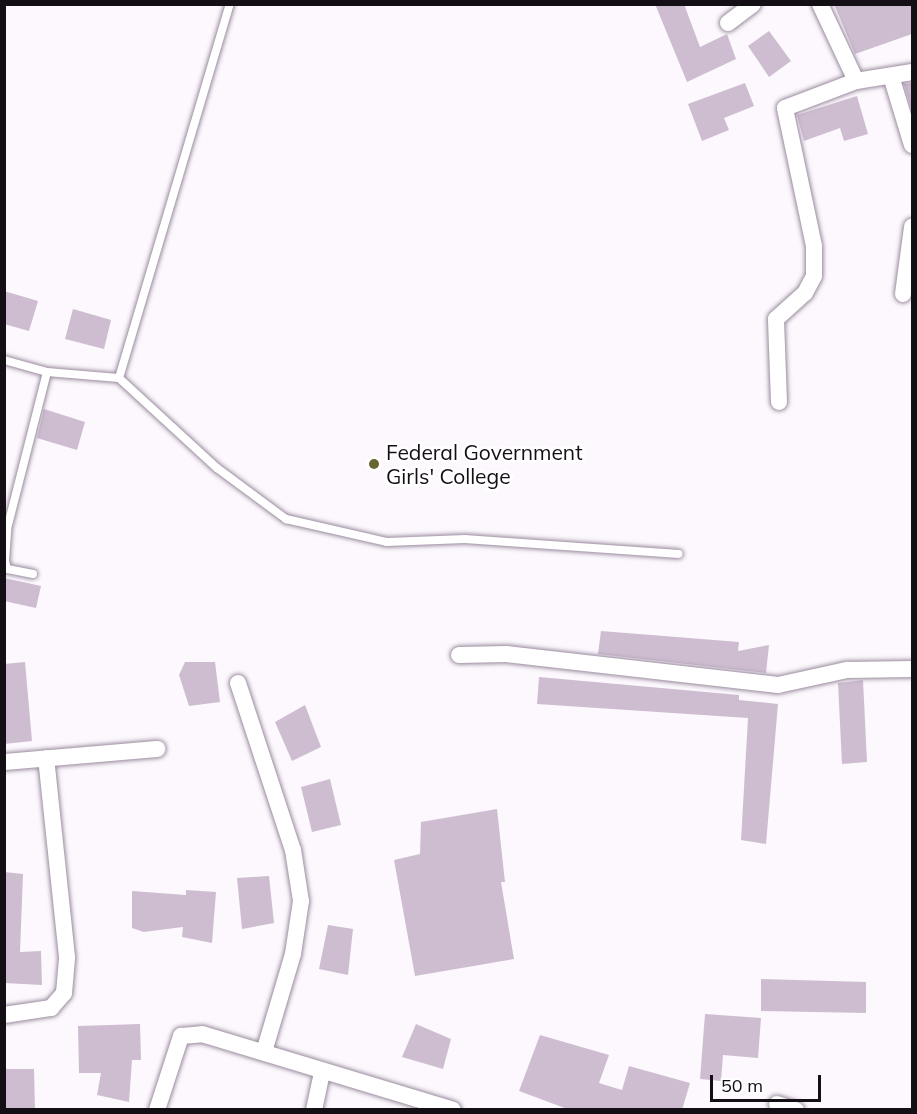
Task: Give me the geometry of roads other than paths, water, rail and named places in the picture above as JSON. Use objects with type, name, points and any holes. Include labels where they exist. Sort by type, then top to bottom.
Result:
[{"type":"street","points":[[728,23],[753,4]]},
{"type":"street","points":[[820,4],[856,81]]},
{"type":"street","points":[[779,402],[776,319],[805,293],[814,276],[814,256],[785,108],[856,81],[912,72]]},
{"type":"street","points":[[891,76],[912,145]]},
{"type":"street","points":[[903,294],[912,227]]},
{"type":"street","points":[[459,655],[506,654],[778,685],[847,670],[912,669]]},
{"type":"street","points":[[238,683],[293,850],[301,901],[293,954],[264,1052]]},
{"type":"street","points":[[4,762],[157,749]]},
{"type":"street","points":[[4,1015],[51,1008],[64,993],[67,957],[46,758]]},
{"type":"street","points":[[157,1110],[181,1036],[202,1034],[448,1109]]},
{"type":"street","points":[[314,1110],[322,1071]]},
{"type":"street","points":[[777,1104],[796,1110]]},
{"type":"lane","points":[[119,378],[230,4]]},
{"type":"lane","points":[[4,360],[47,372],[119,378],[217,468],[286,519],[387,542],[465,539],[678,554]]},
{"type":"lane","points":[[33,574],[7,568],[5,561],[7,529],[47,372]]},
{"type":"place","name":"Federal Government Girls' College","points":[[374,464]]}]
